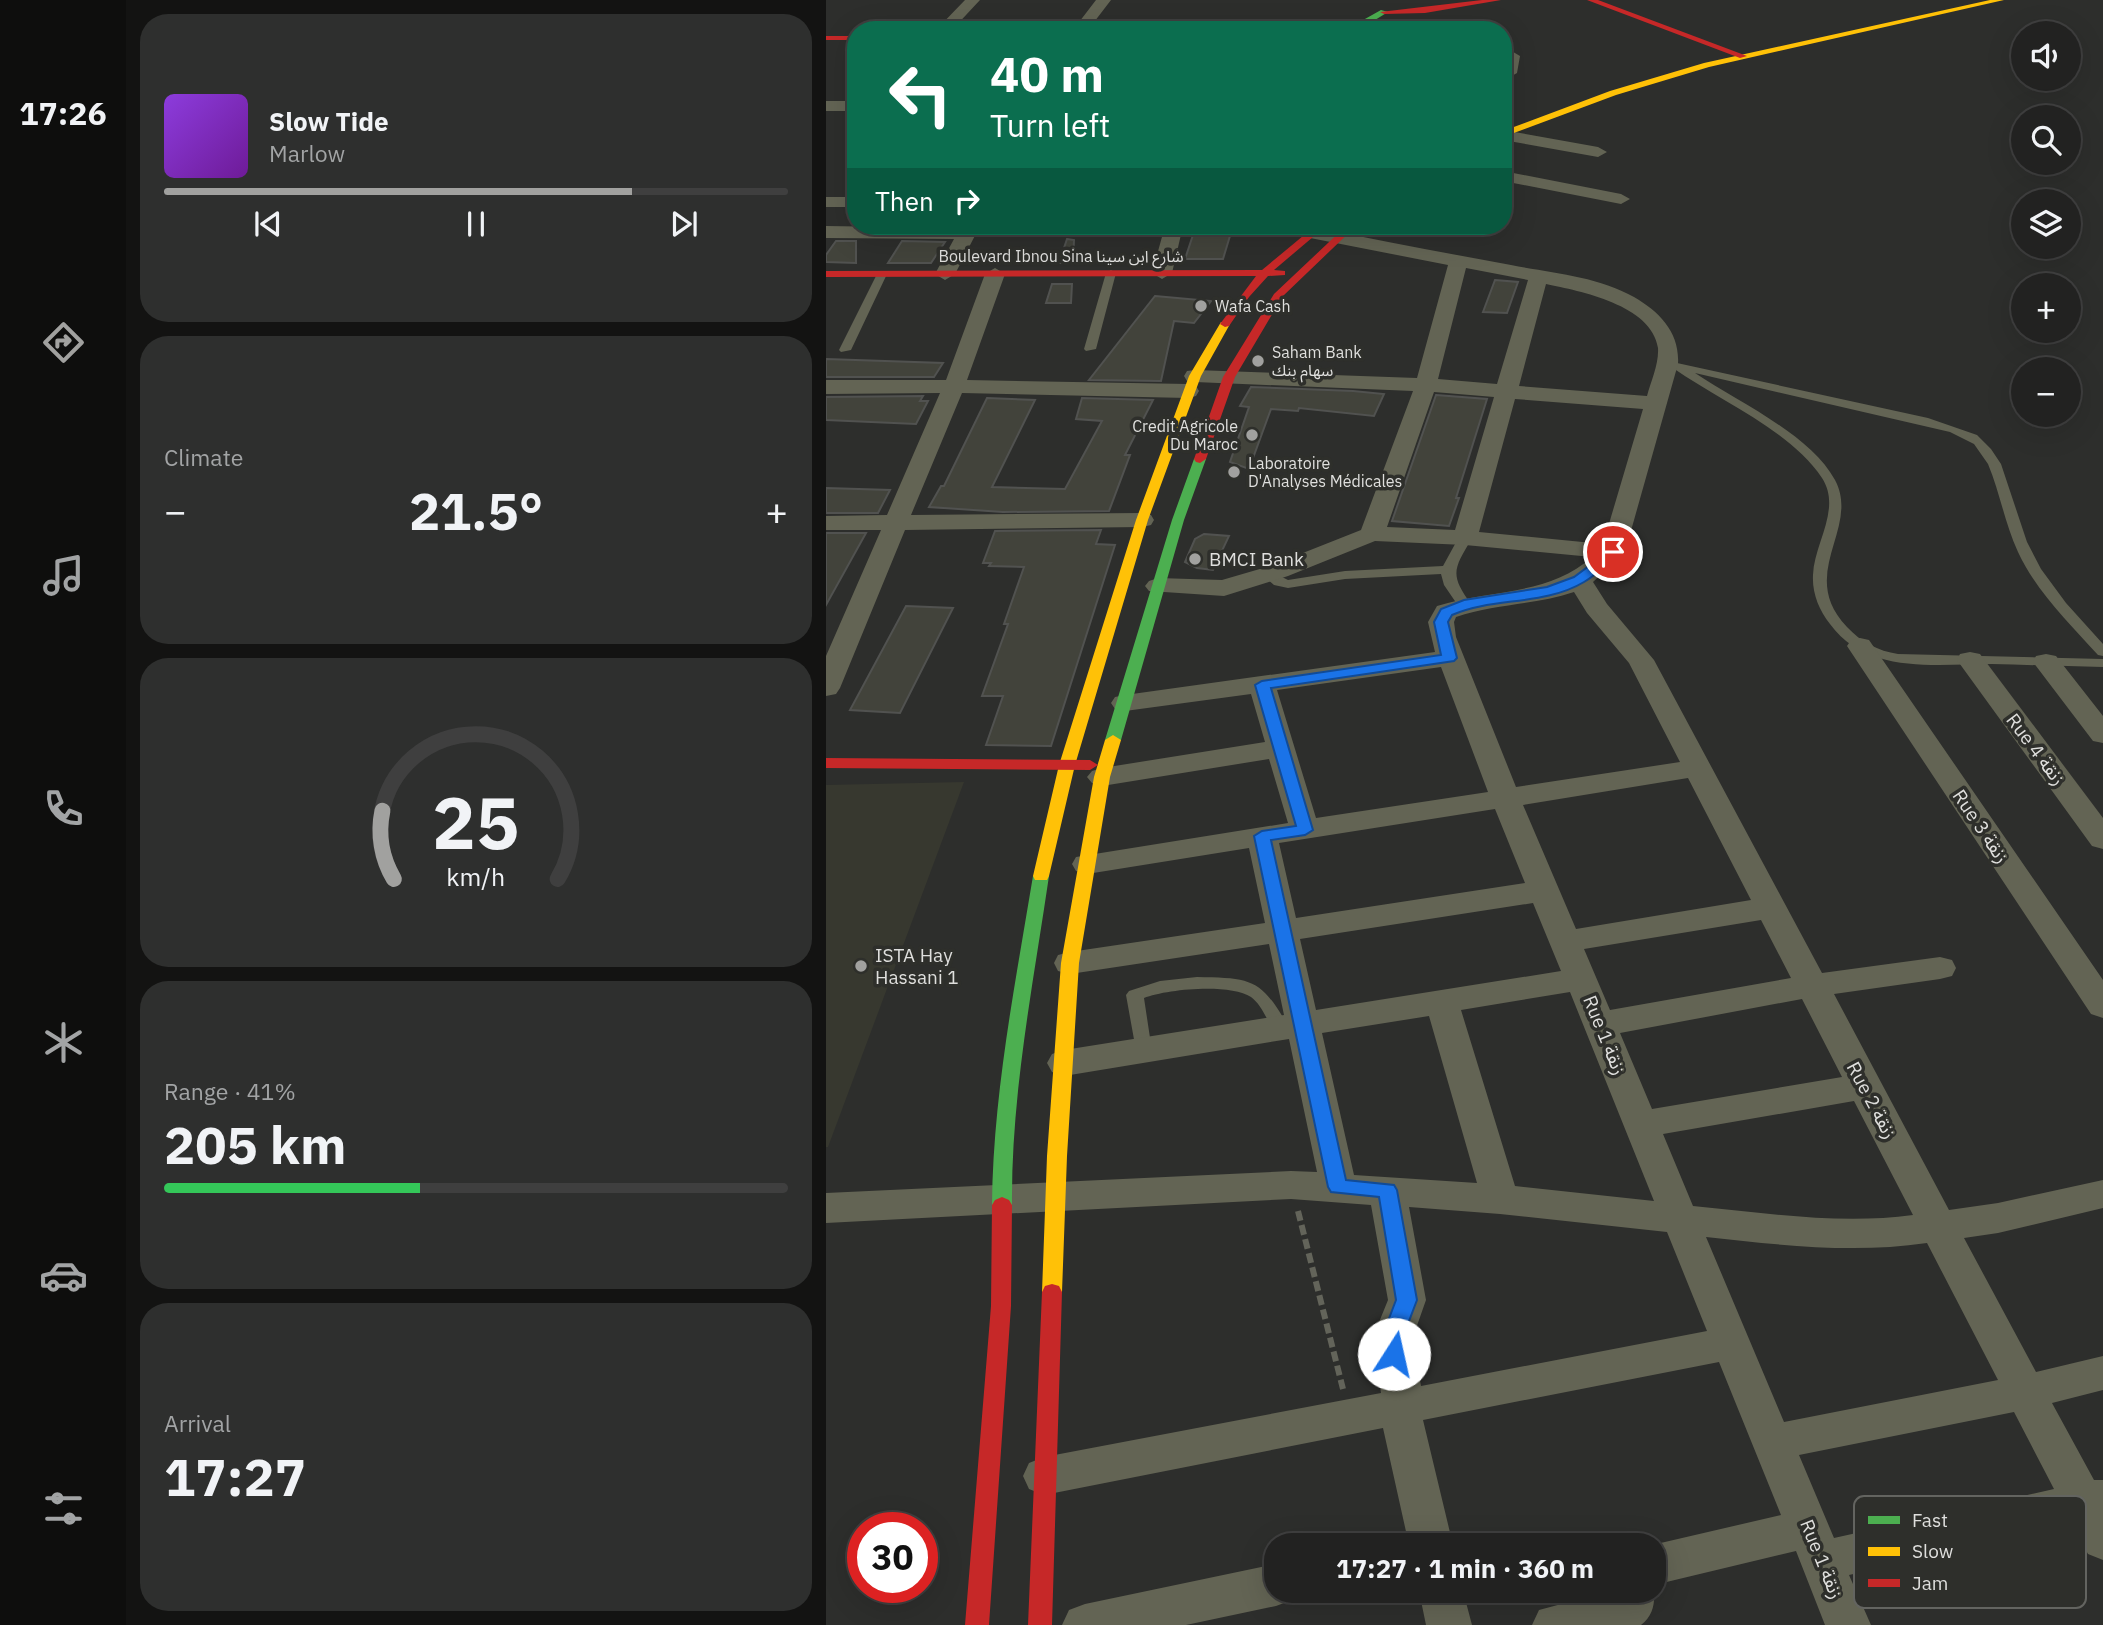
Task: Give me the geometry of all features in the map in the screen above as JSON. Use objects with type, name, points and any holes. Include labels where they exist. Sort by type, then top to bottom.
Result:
[{"type":"main road","points":[[1366,21],[1386,6],[1444,9],[1497,0]]},
{"type":"main road","points":[[1591,0],[1725,49],[1760,51],[2000,0]]},
{"type":"main road","points":[[1616,0],[1743,50]]},
{"type":"main road","points":[[1512,132],[1624,89],[1743,50],[1955,0]]},
{"type":"main road","points":[[1381,21],[1407,6]]},
{"type":"main road","points":[[826,32],[847,32]]},
{"type":"main road","points":[[826,38],[847,38]]},
{"type":"main road","points":[[1512,118],[1610,81],[1725,49]]},
{"type":"main road","points":[[977,1625],[1001,1306],[1002,1161],[1017,1028],[1040,880],[1067,765],[1142,520],[1192,383],[1236,305],[1263,272],[1323,235]]},
{"type":"main road","points":[[1040,1625],[1057,1156],[1070,963],[1104,771],[1178,520],[1229,377],[1279,294],[1327,235]]},
{"type":"main road","name":"Boulevard Ibnou Sina شارع ابن سينا","points":[[826,274],[1297,274]]},
{"type":"main road","points":[[826,763],[1067,765],[1104,771]]},
{"type":"street","points":[[952,21],[973,0]]},
{"type":"street","points":[[1087,21],[1104,0]]},
{"type":"street","points":[[826,106],[847,106]]},
{"type":"street","points":[[1512,137],[1598,152]]},
{"type":"street","points":[[1512,178],[1621,199]]},
{"type":"street","points":[[826,202],[847,202]]},
{"type":"street","points":[[826,232],[847,232]]},
{"type":"street","points":[[945,274],[965,235]]},
{"type":"street","points":[[1162,273],[1172,235]]},
{"type":"street","points":[[1347,235],[1458,262],[1593,287],[1632,302],[1662,333],[1669,348],[1672,365],[1654,403],[1613,552],[1579,580],[1550,591],[1464,604]]},
{"type":"street","points":[[1372,534],[1426,385],[1458,262]]},
{"type":"street","points":[[826,688],[954,386],[995,274]]},
{"type":"street","points":[[1465,538],[1539,275]]},
{"type":"street","points":[[826,387],[1192,383],[1229,377],[1426,385],[1654,403]]},
{"type":"street","points":[[826,523],[1142,520]]},
{"type":"street","points":[[1158,586],[1224,588],[1268,575],[1372,534],[1465,538],[1613,552]]},
{"type":"street","name":"Rue 2 زنقة","points":[[1579,580],[1596,608],[1641,660],[2025,1392],[2093,1499],[2103,1540]]},
{"type":"street","name":"Rue 1 زنقة","points":[[1464,604],[1446,612],[1441,622],[1449,658],[1848,1625]]},
{"type":"street","name":"Rue 3 زنقة","points":[[1860,646],[2101,1000]]},
{"type":"street","points":[[1125,703],[1449,658]]},
{"type":"street","name":"Rue 4 زنقة","points":[[1970,660],[2103,838]]},
{"type":"street","points":[[2046,662],[2103,734]]},
{"type":"street","points":[[1262,685],[1305,830]]},
{"type":"street","points":[[1104,771],[1282,748]]},
{"type":"street","points":[[1087,864],[1696,768]]},
{"type":"street","points":[[1262,836],[1284,932],[1293,1027],[1338,1187]]},
{"type":"street","points":[[1070,963],[1544,891]]},
{"type":"street","points":[[1566,942],[1769,908]]},
{"type":"street","points":[[1601,1024],[1810,986],[1940,968]]},
{"type":"street","points":[[1065,1063],[1582,979]]},
{"type":"street","points":[[1442,1002],[1500,1199]]},
{"type":"street","points":[[1642,1124],[1864,1086]]},
{"type":"street","points":[[826,1208],[1291,1185],[1500,1199],[1798,1232],[1838,1233],[1899,1232],[1940,1226],[2049,1208],[2103,1194]]},
{"type":"street","points":[[1387,1190],[1406,1300],[1393,1337],[1403,1427],[1428,1533]]},
{"type":"street","points":[[1044,1476],[1732,1343]]},
{"type":"street","points":[[1774,1441],[2025,1392],[2103,1373]]},
{"type":"street","points":[[1666,1564],[1854,1539]]},
{"type":"street","points":[[1085,1625],[1264,1588]]},
{"type":"street","points":[[1444,1603],[1449,1625]]},
{"type":"street","points":[[1555,1625],[1624,1611],[1632,1603]]},
{"type":"lane","points":[[1512,54],[1516,56],[1512,74]]},
{"type":"lane","points":[[1090,348],[1111,273]]},
{"type":"lane","points":[[845,350],[882,274]]},
{"type":"lane","points":[[1672,365],[1793,438],[1831,483],[1835,507],[1829,539],[1821,558],[1819,581],[1822,601],[1844,633],[1860,646],[1890,656],[1929,660],[2103,663]]},
{"type":"lane","points":[[1672,365],[1928,422],[1964,433],[1978,441],[1990,455],[2025,553],[2052,596],[2103,652]]},
{"type":"lane","points":[[1464,604],[1447,582],[1447,570],[1465,538]]},
{"type":"lane","points":[[1268,575],[1279,582],[1289,584],[1345,575],[1447,570]]},
{"type":"lane","points":[[1143,1051],[1136,995],[1176,983],[1246,988],[1258,994],[1293,1027]]},
{"type":"path","points":[[1291,1185],[1351,1417]]},
{"type":"shaded area","name":"ISTA Hay Hassani 1","points":[[964,782],[828,1147],[826,1147],[826,785]]},
{"type":"building","points":[[1193,235],[1230,235],[1223,259],[1185,259]]},
{"type":"building","points":[[1067,239],[1074,240],[1073,263],[1059,263]]},
{"type":"building","points":[[836,241],[856,241],[856,263],[826,262],[826,255]]},
{"type":"building","points":[[902,241],[945,242],[931,263],[888,263]]},
{"type":"building","points":[[1495,280],[1518,282],[1507,313],[1483,312]]},
{"type":"building","points":[[1052,284],[1072,284],[1071,303],[1046,303]]},
{"type":"building","points":[[1155,296],[1211,301],[1194,323],[1174,321],[1161,381],[1089,380]]},
{"type":"building","points":[[826,359],[943,363],[934,377],[826,377]]},
{"type":"building","points":[[1251,387],[1384,394],[1374,416],[1299,408],[1298,411],[1271,409],[1249,469],[1230,462],[1249,407],[1240,406]]},
{"type":"building","points":[[1436,395],[1487,399],[1456,498],[1459,498],[1449,526],[1392,521]]},
{"type":"building","points":[[923,396],[920,401],[928,401],[916,424],[826,420],[826,397]]},
{"type":"building","points":[[987,398],[1035,400],[992,487],[1065,489],[1102,421],[1076,419],[1082,398],[1153,400],[1125,455],[1130,455],[1109,511],[1003,512],[929,507],[941,486],[944,486]]},
{"type":"building","points":[[826,488],[890,490],[878,513],[826,513]]},
{"type":"building","points":[[1101,530],[1096,544],[1115,545],[1051,746],[986,745],[1003,696],[982,696],[1008,624],[1004,624],[1024,567],[989,566],[991,563],[983,563],[995,531]]},
{"type":"building","points":[[826,533],[866,533],[826,605]]},
{"type":"building","points":[[1204,534],[1229,536],[1213,570],[1197,568],[1185,562],[1195,539]]},
{"type":"building","points":[[906,606],[953,608],[900,713],[850,710]]},
{"type":"traffic: fast","points":[[1368,21],[1384,12]]},
{"type":"traffic: fast","points":[[1113,740],[1178,520],[1200,459]]},
{"type":"traffic: fast","points":[[1002,1205],[1002,1162],[1017,1028],[1041,876]]},
{"type":"traffic: slow","points":[[1512,131],[1613,93],[1707,65],[2000,0]]},
{"type":"traffic: slow","points":[[1041,876],[1067,765],[1142,520],[1195,376],[1225,324]]},
{"type":"traffic: slow","points":[[1052,1292],[1057,1156],[1070,963],[1102,777],[1113,740]]},
{"type":"traffic: jam","points":[[1384,12],[1425,11],[1497,0]]},
{"type":"traffic: jam","points":[[1591,0],[1743,56]]},
{"type":"traffic: jam","points":[[826,38],[847,38]]},
{"type":"traffic: jam","points":[[1225,324],[1256,282],[1310,235]]},
{"type":"traffic: jam","points":[[1200,459],[1229,377],[1279,294],[1341,235]]},
{"type":"traffic: jam","points":[[826,274],[1281,273]]},
{"type":"traffic: jam","points":[[826,763],[1090,765]]},
{"type":"traffic: jam","points":[[977,1625],[1001,1306],[1002,1205]]},
{"type":"traffic: jam","points":[[1040,1625],[1052,1292]]},
{"type":"place","name":"Wafa Cash","points":[[1201,306]]},
{"type":"place","name":"Saham Bank سهام بنك","points":[[1258,361]]},
{"type":"place","name":"Credit Agricole Du Maroc","points":[[1252,435]]},
{"type":"place","name":"Laboratoire D'Analyses Médicales","points":[[1234,472]]},
{"type":"place","name":"BMCI Bank","points":[[1195,559]]},
{"type":"place","name":"ISTA Hay Hassani 1","points":[[861,966]]},
{"type":"route","points":[[1394,1354],[1393,1337],[1406,1300],[1387,1190],[1338,1187],[1262,836],[1305,830],[1262,685],[1449,658],[1441,622],[1446,612],[1464,604],[1550,591],[1579,580],[1613,552]]}]
